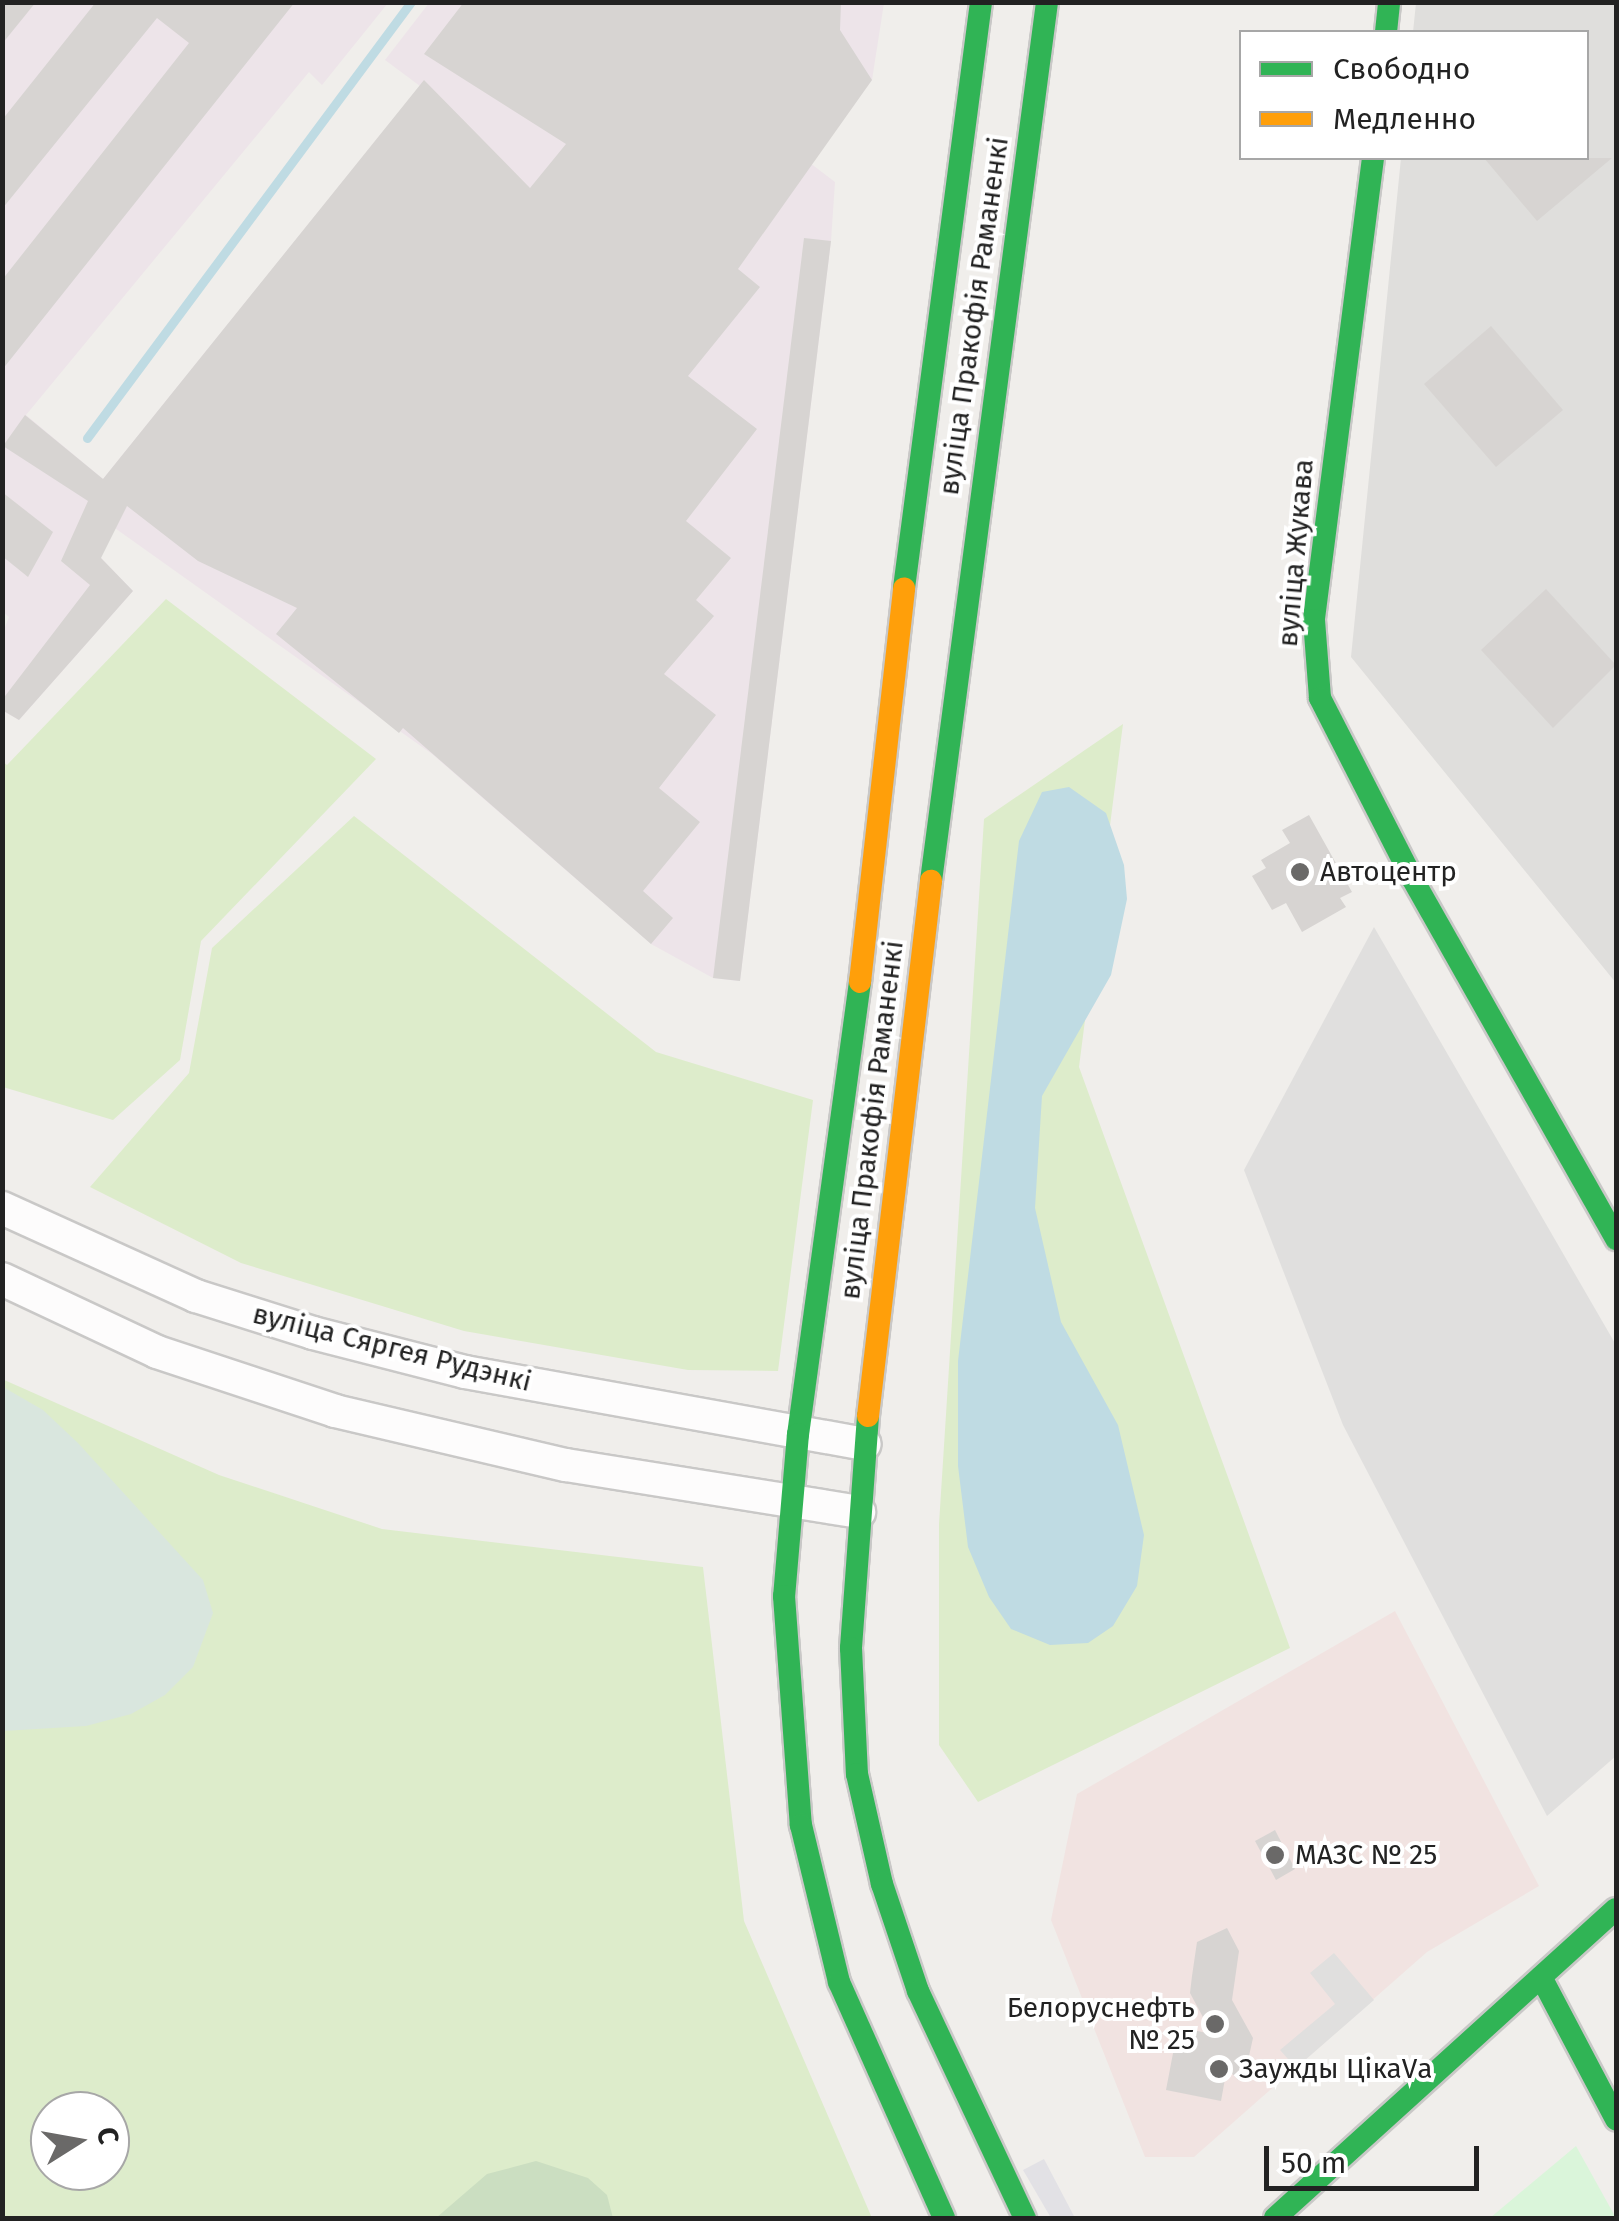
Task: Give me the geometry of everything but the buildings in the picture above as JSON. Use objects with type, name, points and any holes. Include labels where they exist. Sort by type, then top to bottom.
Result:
[{"type":"street","name":"вуліца Пракофія Раманенкі","points":[[944,2218],[839,1982],[802,1824],[784,1596],[798,1434],[851,1059],[920,457],[980,2]]},
{"type":"street","name":"вуліца Пракофія Раманенкі","points":[[1025,2218],[918,1991],[882,1884],[856,1774],[851,1648],[865,1444],[984,465],[1047,2]]},
{"type":"street","points":[[1386,30],[1389,2]]},
{"type":"street","name":"вуліца Жукава","points":[[1373,160],[1314,620],[1320,698],[1412,878],[1616,1240]]},
{"type":"street","points":[[920,457],[924,476],[948,491],[975,482],[984,465]]},
{"type":"street","name":"вуліца Сяргея Рудэнкі","points":[[2,1208],[196,1296],[313,1333],[466,1372],[865,1444]]},
{"type":"street","points":[[2,1278],[157,1352],[335,1411],[566,1465],[793,1498],[858,1512]]},
{"type":"street","points":[[1275,2218],[1616,1909]]},
{"type":"street","points":[[1541,1977],[1616,2119]]},
{"type":"shaded area","points":[[3,3],[388,3],[322,85],[309,72],[26,415],[103,479],[420,86],[385,60],[429,3],[884,3],[872,80],[810,163],[835,182],[831,241],[740,981],[713,978],[651,944],[432,754],[112,526],[101,558],[133,591],[19,720],[3,711],[2,635],[9,617],[2,611]]},
{"type":"shaded area","points":[[1416,3],[1616,3],[1616,983],[1351,657],[1401,160],[1589,160],[1589,30],[1413,30]]},
{"type":"shaded area","points":[[1374,927],[1616,1345],[1616,1756],[1547,1816],[1343,1425],[1244,1170]]},
{"type":"shaded area","points":[[3,1387],[43,1410],[78,1443],[203,1580],[213,1613],[193,1667],[165,1695],[131,1714],[86,1726],[3,1731]]},
{"type":"shaded area","points":[[1395,1611],[1539,1886],[1427,1952],[1194,2157],[1145,2157],[1051,1920],[1077,1794]]},
{"type":"shaded area","points":[[1334,1953],[1374,2000],[1296,2068],[1280,2050],[1335,2004],[1310,1973]]},
{"type":"shaded area","points":[[1044,2159],[1075,2218],[1051,2218],[1023,2170]]},
{"type":"green space","points":[[166,599],[376,759],[201,941],[180,1060],[113,1120],[3,1087],[3,762],[7,765]]},
{"type":"green space","points":[[1123,724],[1079,1067],[1290,1648],[978,1802],[939,1745],[939,1524],[984,819]]},
{"type":"green space","points":[[354,816],[656,1052],[813,1100],[778,1371],[688,1370],[464,1331],[241,1263],[90,1187],[189,1073],[212,948]]},
{"type":"green space","points":[[2,1379],[219,1475],[382,1529],[703,1567],[744,1921],[872,2218],[3,2218]]},
{"type":"green space","points":[[1576,2146],[1616,2218],[1490,2218]]},
{"type":"green space","points":[[536,2161],[588,2178],[607,2195],[613,2218],[436,2218],[487,2174]]},
{"type":"water","points":[[1069,787],[1106,813],[1124,865],[1127,899],[1111,975],[1042,1096],[1035,1208],[1061,1322],[1118,1425],[1144,1535],[1137,1586],[1113,1626],[1088,1643],[1050,1645],[1011,1629],[989,1597],[968,1547],[958,1466],[958,1361],[1019,841],[1042,792]]},
{"type":"waterway","points":[[87,438],[411,2]]},
{"type":"traffic: fast","points":[[904,588],[981,2]]},
{"type":"traffic: fast","points":[[931,881],[1047,2]]},
{"type":"traffic: fast","points":[[1386,30],[1389,2]]},
{"type":"traffic: fast","points":[[1373,160],[1314,620],[1320,698],[1412,878],[1616,1239]]},
{"type":"traffic: fast","points":[[860,982],[798,1434],[784,1596],[801,1825],[839,1982],[944,2218]]},
{"type":"traffic: fast","points":[[868,1416],[851,1648],[857,1774],[882,1884],[918,1991],[1025,2218]]},
{"type":"traffic: fast","points":[[1275,2218],[1616,1909]]},
{"type":"traffic: fast","points":[[1541,1977],[1616,2119]]},
{"type":"traffic: slow","points":[[860,982],[904,588]]},
{"type":"traffic: slow","points":[[868,1416],[931,881]]},
{"type":"place","name":"Автоцентр","points":[[1300,872]]},
{"type":"place","name":"МАЗС № 25","points":[[1275,1855]]},
{"type":"place","name":"Белоруснефть № 25","points":[[1215,2024]]},
{"type":"place","name":"Заужды ЦікаVа","points":[[1219,2069]]}]
